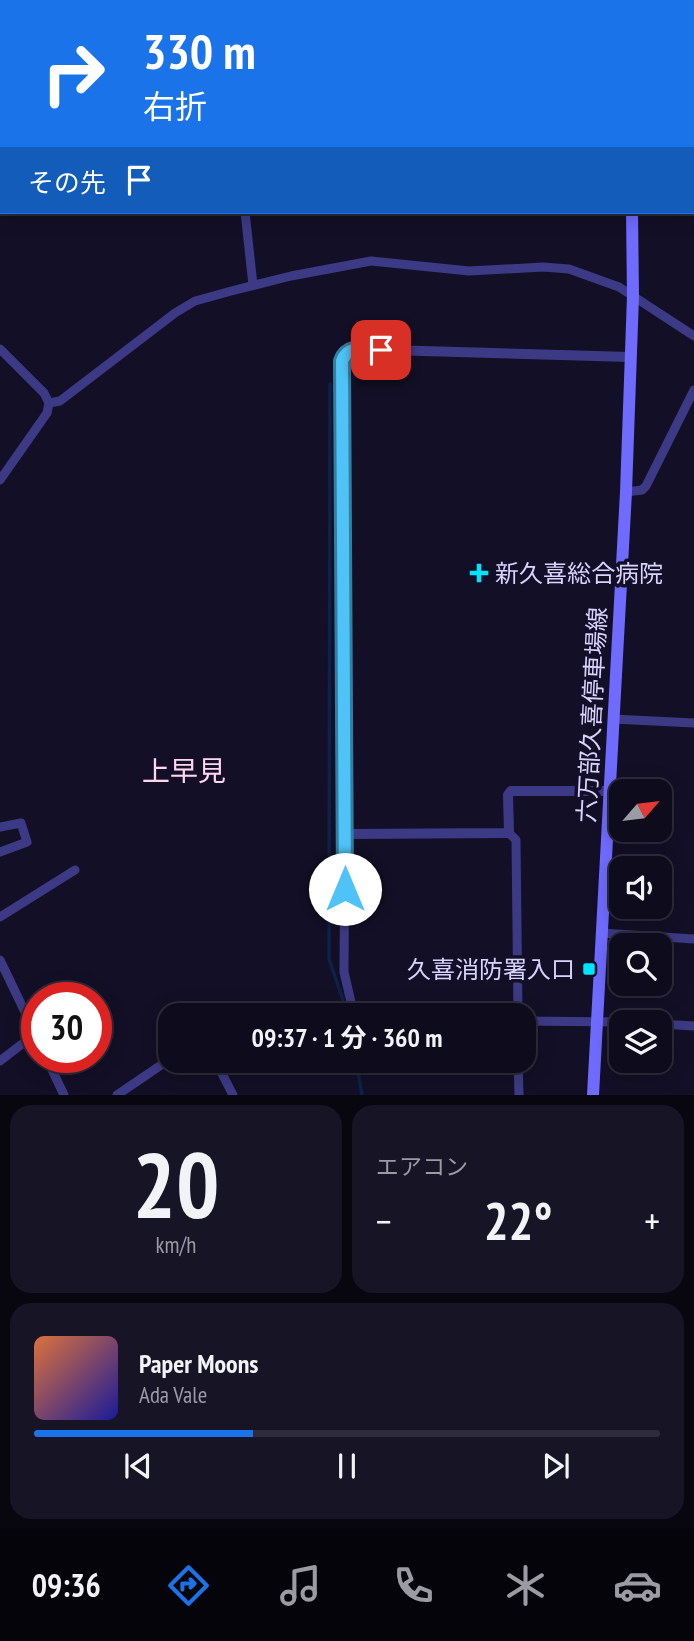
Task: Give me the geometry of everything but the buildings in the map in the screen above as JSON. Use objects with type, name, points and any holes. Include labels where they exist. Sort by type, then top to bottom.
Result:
[{"type":"main road","name":"六万部久喜停車場線","points":[[610,779],[626,492],[632,214]]},
{"type":"main road","name":"六万部久喜停車場線","points":[[593,1095],[609,791]]},
{"type":"street","points":[[245,214],[253,285]]},
{"type":"street","points":[[49,403],[61,401],[175,313],[195,301],[291,276],[371,261],[469,271],[531,267],[569,269],[619,287],[694,336]]},
{"type":"street","points":[[0,349],[44,393],[49,403],[47,413],[0,480]]},
{"type":"street","points":[[351,1003],[344,972],[344,355],[353,349],[630,357]]},
{"type":"street","points":[[626,492],[642,490],[646,486],[694,390]]},
{"type":"street","points":[[613,719],[694,723]]},
{"type":"street","points":[[518,1003],[516,840],[509,833],[509,795],[511,791],[609,791]]},
{"type":"street","points":[[0,827],[21,823],[27,842],[0,852]]},
{"type":"street","points":[[345,834],[509,833]]},
{"type":"street","points":[[0,917],[75,870]]},
{"type":"street","points":[[601,933],[694,939]]},
{"type":"street","points":[[0,960],[4,978],[21,1008]]},
{"type":"street","points":[[536,1021],[609,1022]]},
{"type":"street","points":[[672,1025],[694,1026]]},
{"type":"street","points":[[0,1061],[21,1046]]},
{"type":"street","points":[[117,1095],[158,1067]]},
{"type":"street","points":[[54,1073],[64,1095]]},
{"type":"street","points":[[222,1073],[233,1095]]},
{"type":"street","points":[[518,1073],[519,1095]]},
{"type":"waterway","points":[[330,384],[329,959],[344,1003]]},
{"type":"waterway","points":[[358,1073],[362,1095]]},
{"type":"place","name":"新久喜総合病院","points":[[479,573]]},
{"type":"place","name":"久喜消防署入口","points":[[589,969]]},
{"type":"district","name":"上早見","points":[[184,770]]},
{"type":"route","points":[[345,889],[342,361],[344,355],[353,349],[381,350]]}]
